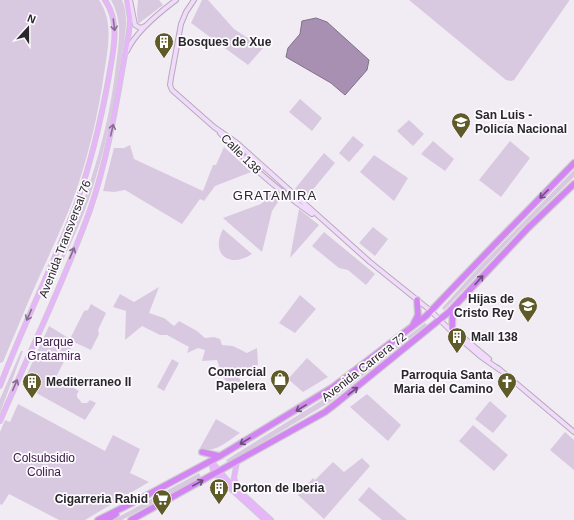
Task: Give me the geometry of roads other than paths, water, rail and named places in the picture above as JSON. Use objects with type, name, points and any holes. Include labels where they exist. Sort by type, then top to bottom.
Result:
[{"type":"highway","name":"Avenida Carrera 72","points":[[98,520],[211,461],[322,396],[431,311],[492,246],[574,163]]},
{"type":"highway","name":"Avenida Carrera 72","points":[[131,520],[325,412],[441,320],[528,228],[574,184]]},
{"type":"highway","points":[[412,327],[418,315],[417,300]]},
{"type":"highway","points":[[452,328],[453,308]]},
{"type":"highway","points":[[202,452],[220,456]]},
{"type":"highway","name":"Avenida Carrera 72","points":[[107,520],[138,500]]},
{"type":"main road","name":"Avenida Transversal 76","points":[[0,386],[17,341],[79,196],[99,128],[113,52],[115,29],[113,15],[105,0]]},
{"type":"main road","name":"Avenida Transversal 76","points":[[0,422],[90,210],[98,185],[112,130],[130,24],[130,14],[127,0]]},
{"type":"main road","points":[[130,0],[133,10],[134,23],[137,27],[142,27],[154,20]]},
{"type":"main road","points":[[124,57],[134,39],[176,0]]},
{"type":"main road","name":"Calle 138","points":[[194,0],[183,19],[179,31],[170,82],[171,88],[174,92],[244,154],[249,154],[361,254],[387,273],[500,370]]},
{"type":"main road","name":"Calle 138","points":[[214,127],[242,158],[281,192],[326,224]]},
{"type":"main road","points":[[262,175],[266,170]]},
{"type":"main road","name":"Calle 138","points":[[441,320],[471,348],[500,370],[574,432]]},
{"type":"main road","points":[[211,461],[212,468],[271,520]]},
{"type":"main road","points":[[238,461],[234,478],[239,491]]},
{"type":"main road","points":[[217,472],[264,520]]},
{"type":"place","name":"Bosques de Xue","points":[[164,59]]},
{"type":"place","name":"San Luis - Policía Nacional","points":[[461,139]]},
{"type":"place","name":"Hijas de Cristo Rey","points":[[528,323]]},
{"type":"place","name":"Mall 138","points":[[457,354]]},
{"type":"place","name":"Comercial Papelera","points":[[280,396]]},
{"type":"place","name":"Mediterraneo II","points":[[32,399]]},
{"type":"place","name":"Parroquia Santa Maria del Camino","points":[[507,399]]},
{"type":"place","name":"Porton de Iberia","points":[[219,505]]},
{"type":"place","name":"Cigarreria Rahid","points":[[162,516]]},
{"type":"district","name":"GRATAMIRA","points":[[275,195]]},
{"type":"park label","name":"Parque Gratamira","points":[[54,349]]},
{"type":"park label","name":"Colsubsidio Colina","points":[[44,465]]}]
